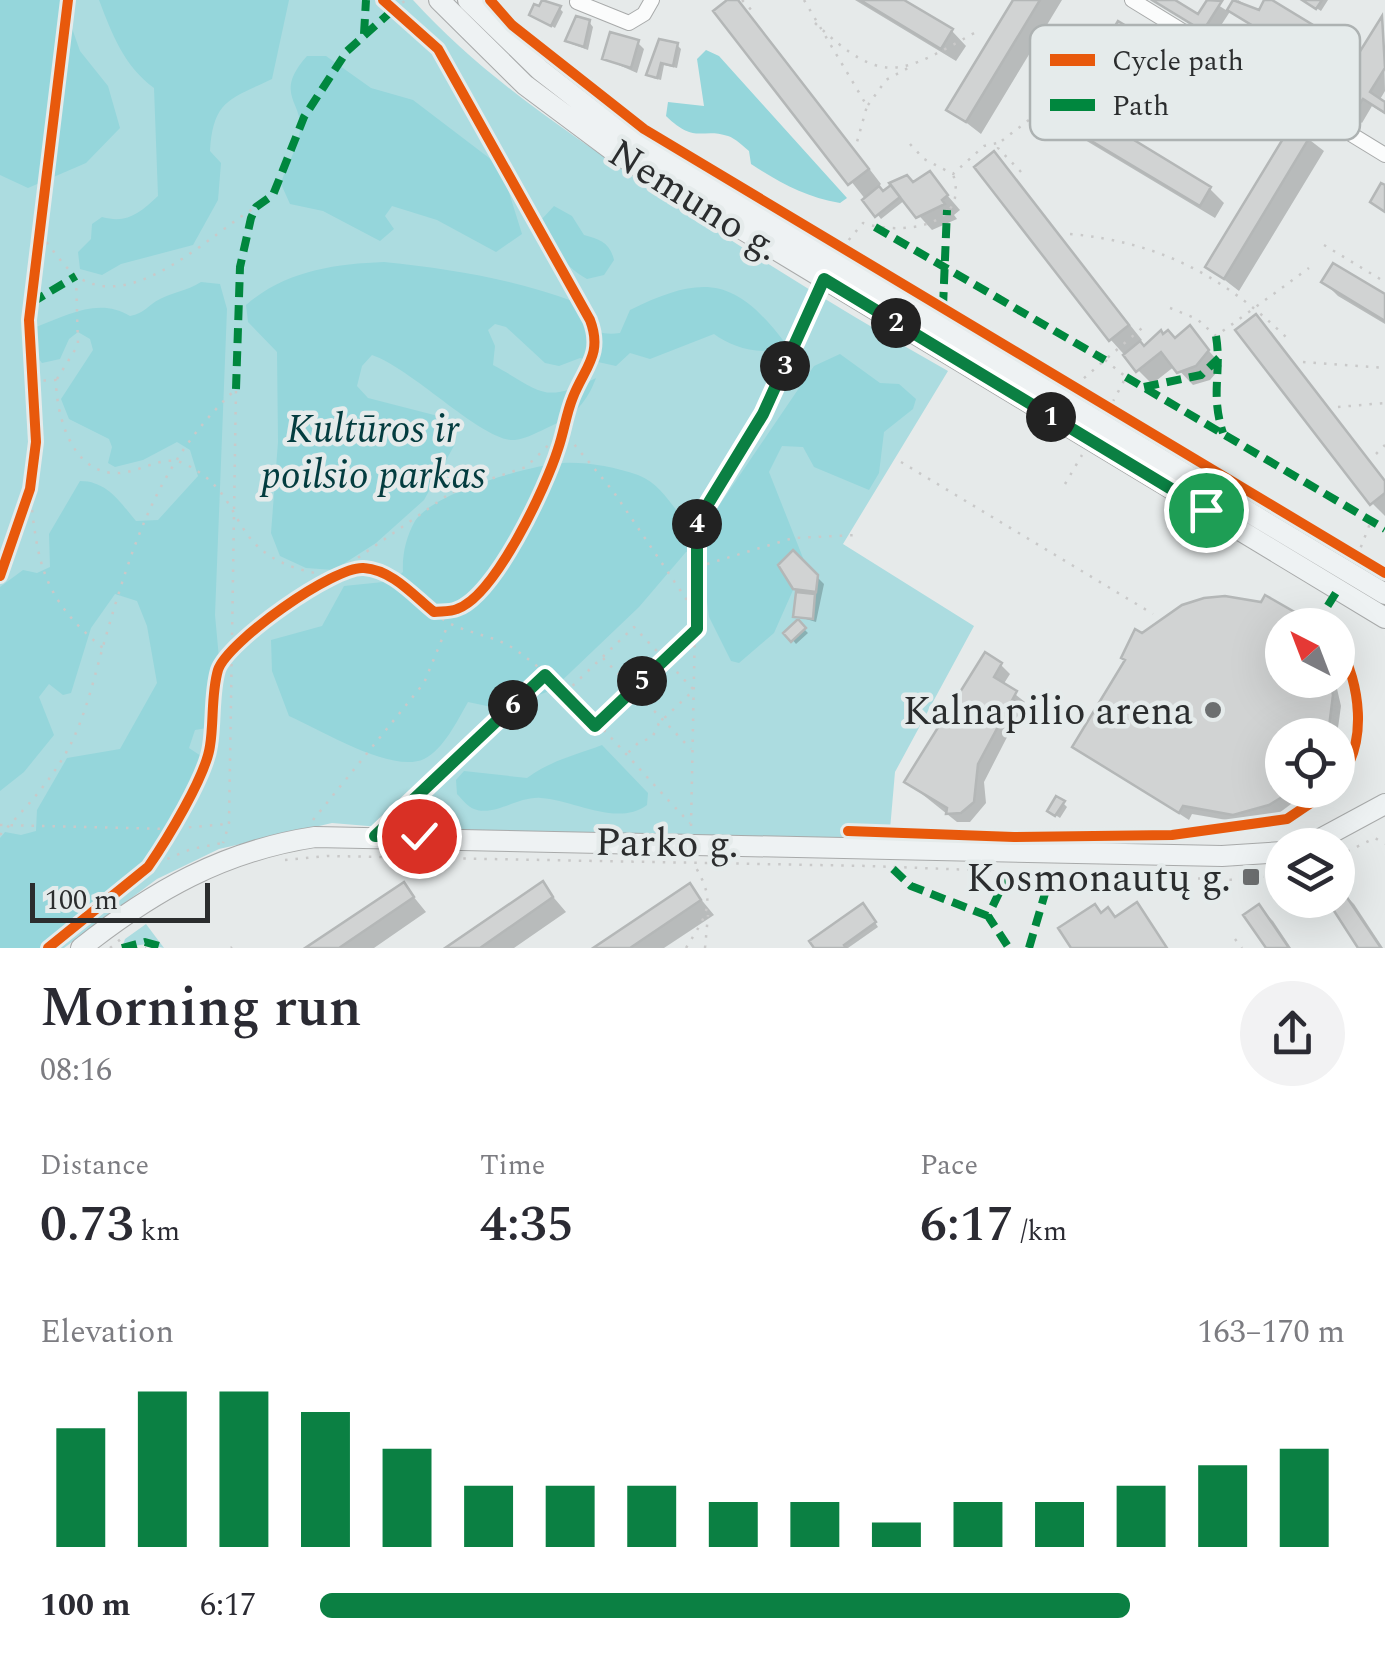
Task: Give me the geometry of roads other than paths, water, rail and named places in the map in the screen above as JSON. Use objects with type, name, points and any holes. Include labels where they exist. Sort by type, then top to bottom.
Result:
[{"type":"main road","name":"Nemuno g.","points":[[438,0],[498,61],[570,120],[1385,594]]},
{"type":"main road","name":"Nemuno g.","points":[[468,0],[540,70],[630,140],[829,270],[1385,618]]},
{"type":"main road","points":[[1348,828],[1382,813]]},
{"type":"main road","name":"Parko g.","points":[[81,948],[225,850],[296,840],[375,836],[677,854],[1265,853]]},
{"type":"street","points":[[577,2],[629,24],[644,14],[652,0]]},
{"type":"street","points":[[1132,0],[1173,25]]},
{"type":"street","points":[[1360,140],[1385,155]]},
{"type":"place","name":"Kalnapilio arena","points":[[1213,710]]},
{"type":"place","name":"Kosmonautų g.","points":[[1251,877]]},
{"type":"park label","name":"Kultūros ir poilsio parkas","points":[[373,451]]}]
